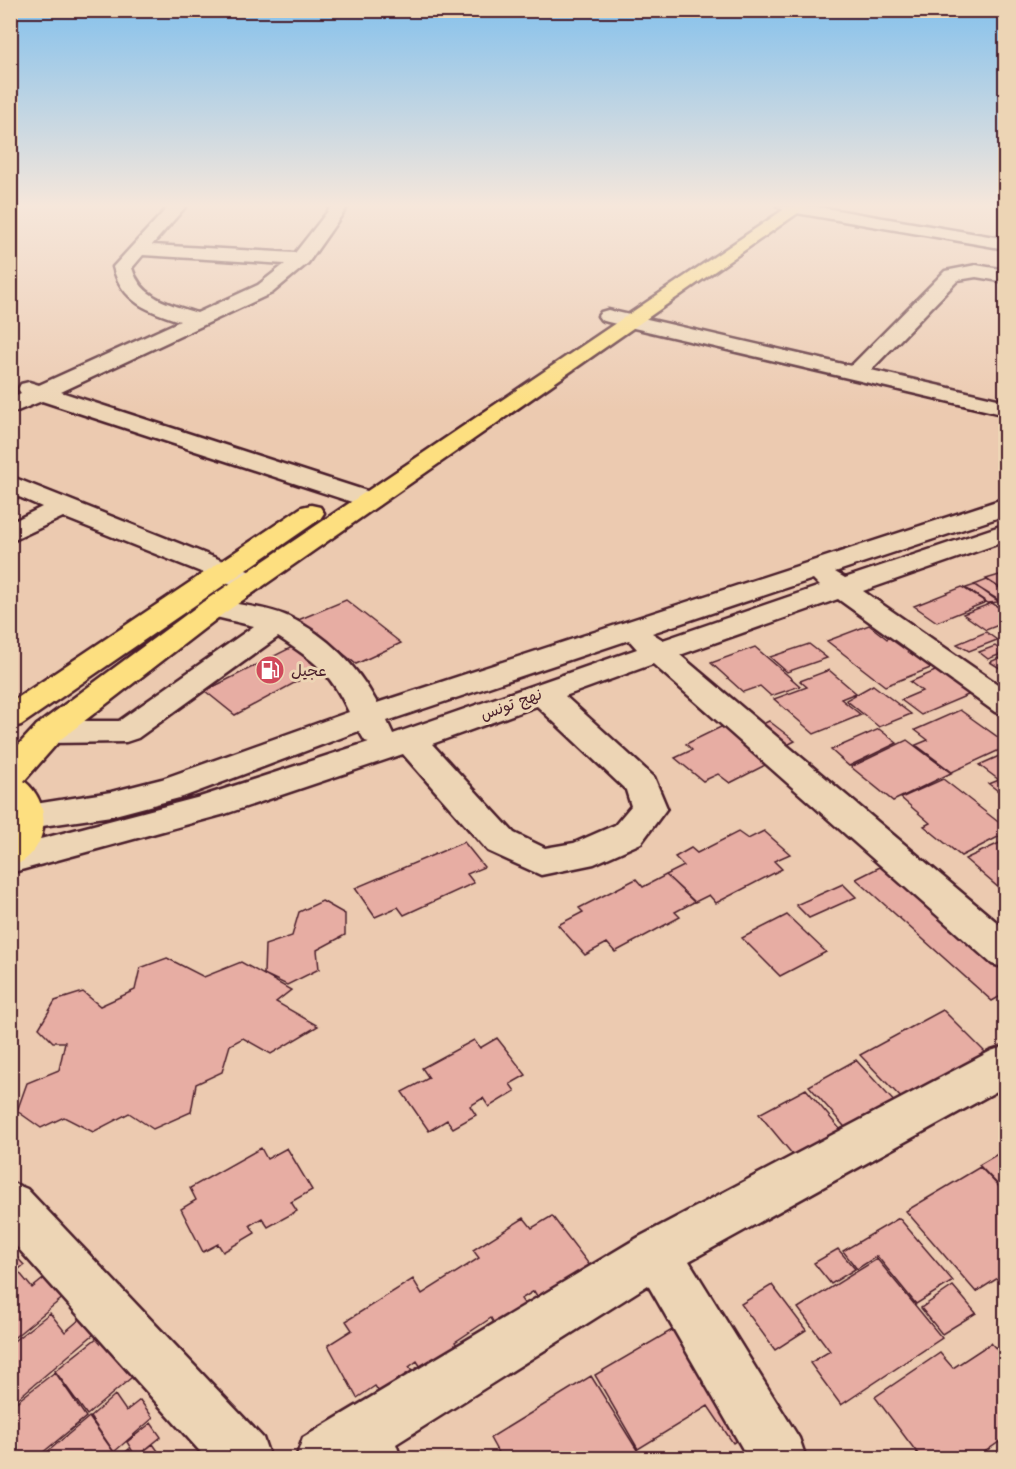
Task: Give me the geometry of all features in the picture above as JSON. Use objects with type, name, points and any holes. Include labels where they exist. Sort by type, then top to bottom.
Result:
[{"type":"main road","points":[[10,718],[225,570],[345,491],[686,275]]},
{"type":"main road","points":[[10,776],[49,732],[213,609],[370,500],[619,319]]},
{"type":"main road","points":[[10,854],[26,831],[20,802]]},
{"type":"street","points":[[123,275],[131,292],[157,306],[199,320]]},
{"type":"street","points":[[10,406],[265,289],[286,275]]},
{"type":"street","points":[[855,374],[955,275]]},
{"type":"street","points":[[619,319],[1005,408]]},
{"type":"street","points":[[10,381],[38,393],[370,500]]},
{"type":"street","points":[[10,483],[62,507],[251,582]]},
{"type":"street","name":"نهج تونس","points":[[10,860],[175,818],[398,745],[542,693],[646,641],[813,570],[1005,506]]},
{"type":"street","points":[[10,534],[62,507]]},
{"type":"street","name":"نهج تونس","points":[[20,802],[111,804],[171,789],[367,717],[840,589],[1005,532]]},
{"type":"street","points":[[813,570],[1005,705]]},
{"type":"street","points":[[213,609],[278,622],[335,664],[349,680],[367,717],[501,842],[541,862],[581,855],[628,834],[649,808],[642,785],[542,693]]},
{"type":"street","points":[[49,732],[126,731],[278,622]]},
{"type":"street","points":[[646,641],[1005,953]]},
{"type":"street","points":[[351,1452],[656,1253],[1005,1064]]},
{"type":"street","points":[[10,1204],[243,1458]]},
{"type":"street","points":[[656,1253],[779,1458]]},
{"type":"building","points":[[1006,573],[1006,592],[986,579]]},
{"type":"building","points":[[987,580],[1006,592],[1006,599],[1000,601],[974,585]]},
{"type":"building","points":[[975,585],[999,602],[988,603],[966,588]]},
{"type":"building","points":[[962,587],[986,602],[937,622],[914,606]]},
{"type":"building","points":[[346,600],[401,643],[356,664],[324,638],[314,642],[291,623]]},
{"type":"building","points":[[992,603],[1006,612],[1006,627],[1001,624],[986,630],[963,614]]},
{"type":"building","points":[[869,625],[887,639],[896,635],[938,665],[885,686],[827,641]]},
{"type":"building","points":[[986,632],[997,640],[969,651],[957,644]]},
{"type":"building","points":[[809,644],[827,658],[787,672],[770,657]]},
{"type":"building","points":[[294,646],[324,667],[235,715],[205,691]]},
{"type":"building","points":[[995,646],[1004,653],[988,659],[979,652]]},
{"type":"building","points":[[755,647],[800,686],[771,696],[760,686],[743,692],[711,663]]},
{"type":"building","points":[[1006,655],[1006,672],[990,662]]},
{"type":"building","points":[[942,668],[975,692],[921,715],[901,700],[922,691],[910,682]]},
{"type":"building","points":[[829,670],[856,693],[841,699],[861,715],[814,734],[774,699],[807,687],[800,681]]},
{"type":"building","points":[[873,685],[911,714],[879,727],[846,700]]},
{"type":"building","points":[[960,710],[1006,743],[1006,747],[952,772],[916,745],[928,740],[915,730]]},
{"type":"building","points":[[769,721],[795,741],[779,749],[787,754],[730,783],[718,774],[703,781],[675,758],[692,750],[686,744],[727,724],[753,729]]},
{"type":"building","points":[[879,729],[897,743],[849,766],[831,750]]},
{"type":"building","points":[[907,740],[951,773],[893,801],[851,767]]},
{"type":"building","points":[[1006,753],[1006,797],[989,784],[999,780],[979,765]]},
{"type":"building","points":[[943,779],[1006,828],[1006,833],[961,856],[924,826],[930,823],[901,798]]},
{"type":"building","points":[[764,831],[790,854],[774,861],[782,869],[716,903],[709,895],[695,902],[666,875],[684,866],[675,857],[691,848],[697,853],[738,832],[748,839]]},
{"type":"building","points":[[1006,840],[1006,894],[965,859]]},
{"type":"building","points":[[464,842],[484,867],[467,874],[474,883],[404,915],[398,907],[375,917],[355,888]]},
{"type":"building","points":[[894,860],[1006,957],[1006,993],[992,1001],[856,879]]},
{"type":"building","points":[[666,875],[694,902],[675,912],[680,917],[615,952],[607,943],[585,955],[558,925],[583,912],[579,908],[636,879],[643,887]]},
{"type":"building","points":[[843,884],[856,897],[809,918],[796,905]]},
{"type":"building","points":[[322,901],[345,914],[345,935],[317,950],[319,969],[287,985],[264,974],[265,945],[292,936],[299,912]]},
{"type":"building","points":[[787,915],[826,952],[780,976],[742,938]]},
{"type":"building","points":[[167,958],[204,977],[241,962],[291,990],[276,1002],[318,1026],[271,1054],[243,1038],[230,1045],[222,1072],[196,1084],[191,1112],[153,1129],[129,1113],[93,1132],[64,1117],[41,1128],[17,1111],[27,1083],[59,1070],[65,1042],[53,1042],[39,1028],[55,1001],[83,992],[100,1006],[135,990],[140,968]]},
{"type":"building","points":[[943,1010],[989,1056],[906,1103],[860,1055]]},
{"type":"building","points":[[497,1038],[526,1075],[510,1084],[515,1091],[489,1107],[483,1098],[470,1106],[476,1115],[453,1128],[447,1120],[429,1131],[402,1092],[429,1078],[422,1068],[474,1040],[480,1048]]},
{"type":"building","points":[[856,1060],[898,1106],[850,1133],[809,1086]]},
{"type":"building","points":[[806,1089],[845,1135],[798,1161],[759,1114]]},
{"type":"building","points":[[261,1148],[267,1159],[287,1148],[312,1190],[291,1202],[297,1211],[268,1227],[262,1218],[250,1225],[255,1233],[223,1252],[218,1244],[203,1252],[181,1209],[196,1200],[190,1188]]},
{"type":"building","points":[[1006,1149],[1006,1193],[979,1165]]},
{"type":"building","points":[[980,1167],[1006,1194],[1006,1273],[976,1292],[906,1211]]},
{"type":"building","points":[[552,1216],[591,1267],[540,1301],[534,1291],[521,1299],[529,1310],[499,1332],[491,1318],[455,1342],[461,1352],[426,1375],[417,1361],[409,1367],[415,1376],[383,1398],[375,1386],[357,1398],[328,1345],[352,1330],[346,1321],[413,1279],[422,1294],[479,1258],[473,1250],[524,1218],[532,1228]]},
{"type":"building","points":[[899,1218],[953,1281],[916,1304],[877,1256],[857,1269],[843,1251]]},
{"type":"building","points":[[838,1249],[855,1269],[831,1284],[814,1263]]},
{"type":"building","points":[[10,1250],[24,1265],[10,1276]]},
{"type":"building","points":[[877,1259],[942,1338],[841,1405],[810,1363],[830,1351],[798,1308]]},
{"type":"building","points":[[18,1271],[32,1288],[52,1272],[70,1292],[10,1341],[10,1277]]},
{"type":"building","points":[[772,1285],[806,1330],[775,1350],[741,1304]]},
{"type":"building","points":[[953,1286],[976,1313],[942,1334],[921,1308]]},
{"type":"building","points":[[50,1313],[65,1332],[87,1313],[100,1329],[10,1405],[10,1344]]},
{"type":"building","points":[[696,1316],[767,1421],[733,1443],[708,1406],[638,1449],[595,1375]]},
{"type":"building","points":[[112,1326],[144,1367],[87,1415],[55,1371]]},
{"type":"building","points":[[991,1343],[1006,1360],[1006,1437],[976,1458],[921,1458],[875,1397],[940,1353],[953,1368]]},
{"type":"building","points":[[55,1372],[86,1417],[36,1458],[10,1458],[10,1407]]},
{"type":"building","points":[[591,1376],[642,1458],[501,1458],[490,1438]]},
{"type":"building","points":[[115,1395],[126,1411],[140,1400],[153,1418],[114,1452],[90,1417]]},
{"type":"building","points":[[89,1417],[115,1454],[110,1458],[40,1458]]},
{"type":"building","points":[[151,1423],[161,1437],[136,1457],[127,1442]]},
{"type":"building","points":[[153,1444],[163,1458],[135,1458]]},
{"type":"building","points":[[129,1449],[135,1458],[118,1458]]},
{"type":"place","name":"عجيل","points":[[270,670]]}]
